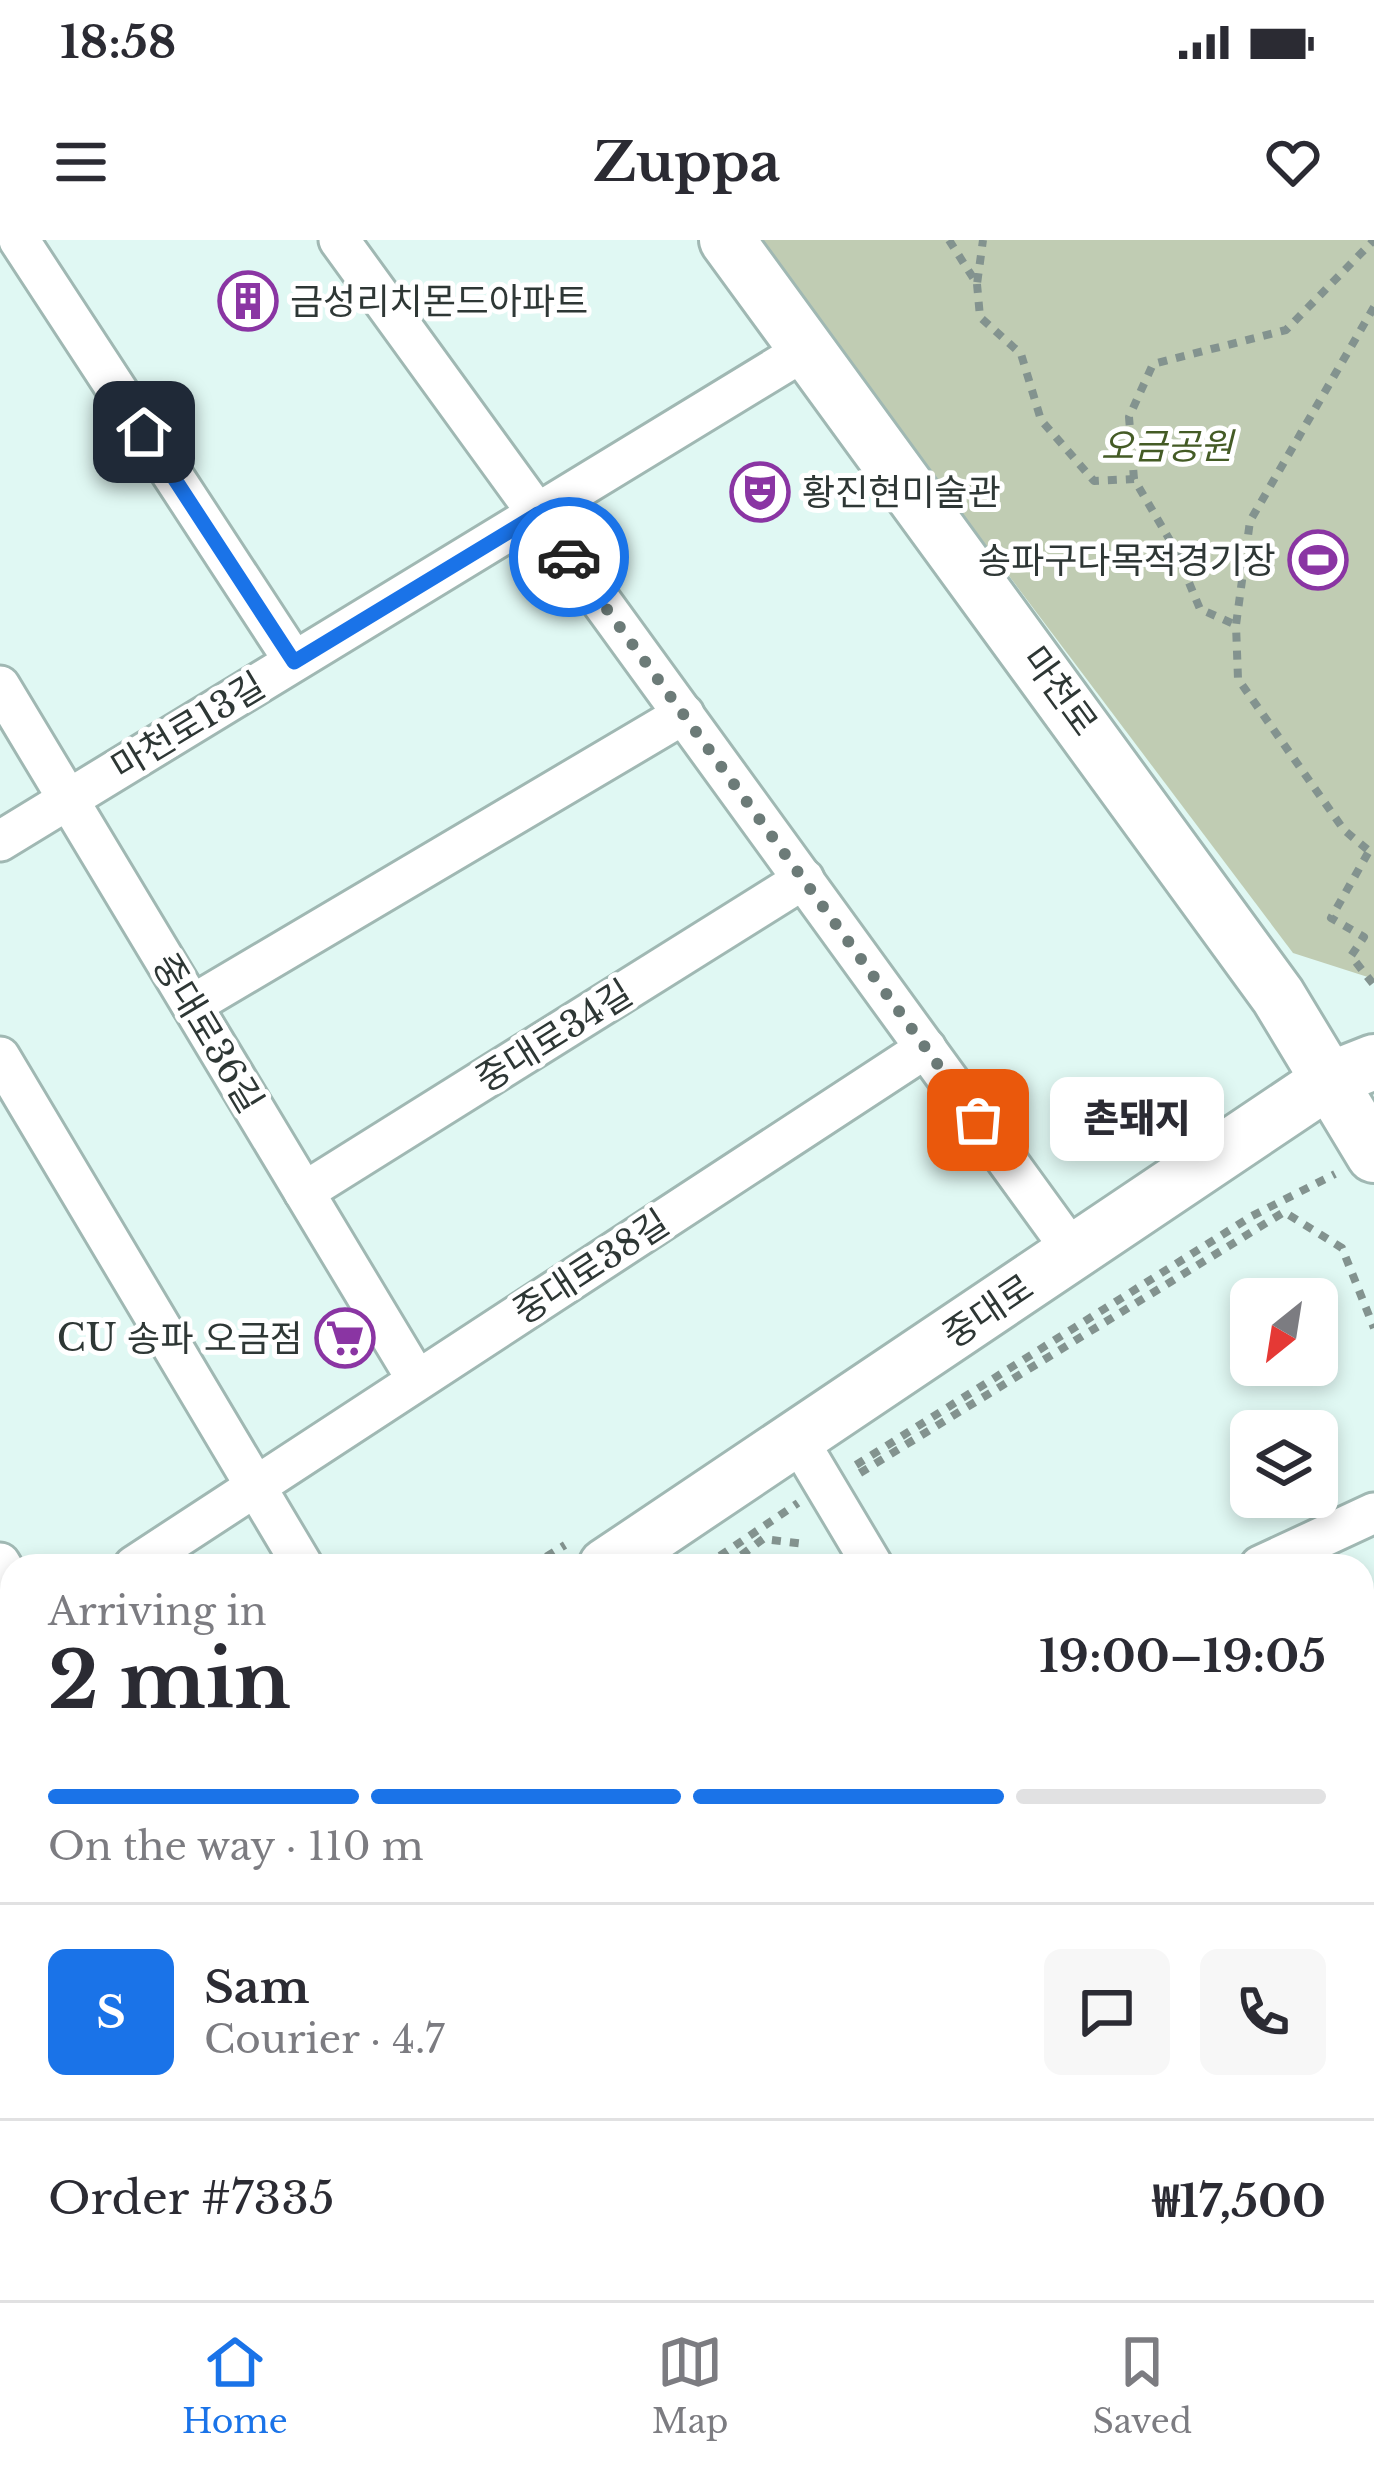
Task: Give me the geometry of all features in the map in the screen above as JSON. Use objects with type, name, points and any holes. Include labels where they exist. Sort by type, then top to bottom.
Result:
[{"type":"street","points":[[19,240],[294,662]]},
{"type":"street","points":[[339,240],[1074,1253]]},
{"type":"street","name":"마천로","points":[[727,240],[1042,666],[1278,996],[1352,1070],[1374,1154]]},
{"type":"street","name":"마천로13길","points":[[0,841],[807,349]]},
{"type":"street","name":"중대로36길","points":[[0,686],[417,1380]]},
{"type":"street","points":[[192,1005],[684,714]]},
{"type":"street","name":"중대로34길","points":[[304,1192],[804,880]]},
{"type":"street","name":"중대로38길","points":[[153,1554],[926,1048]]},
{"type":"street","points":[[0,1057],[296,1554]]},
{"type":"street","name":"중대로","points":[[633,1554],[824,1468],[1074,1253],[1352,1070]]},
{"type":"street","points":[[824,1468],[867,1554]]},
{"type":"street","points":[[1286,1554],[1374,1513]]},
{"type":"path","points":[[949,240],[977,284]]},
{"type":"path","points":[[983,240],[977,284],[980,317],[1021,354],[1041,420],[1094,482],[1134,478]]},
{"type":"path","points":[[1236,625],[1200,609],[1175,549],[1134,478],[1129,417],[1154,364],[1286,329],[1374,240]]},
{"type":"path","points":[[1374,307],[1250,521],[1236,625],[1238,679],[1344,830],[1371,854],[1331,918],[1364,937],[1351,956],[1374,985]]},
{"type":"path","points":[[720,1554],[824,1468],[1252,1216],[1374,1154]]},
{"type":"path","points":[[824,1468],[1284,1212],[1342,1248],[1374,1328]]},
{"type":"path","points":[[744,1554],[764,1539],[805,1544]]},
{"type":"green space","name":"오금공원","points":[[756,240],[1374,240],[1374,979],[1293,953]]},
{"type":"way so far","points":[[569,557],[978,1120]]},
{"type":"place","name":"금성리치몬드아파트","points":[[248,301]]},
{"type":"place","name":"황진현미술관","points":[[760,492]]},
{"type":"place","name":"송파구다목적경기장","points":[[1318,560]]},
{"type":"place","name":"촌돼지","points":[[978,1120]]},
{"type":"place","name":"CU 송파 오금점","points":[[345,1338]]},
{"type":"route","points":[[144,432],[294,662],[538,514],[569,557]]}]
